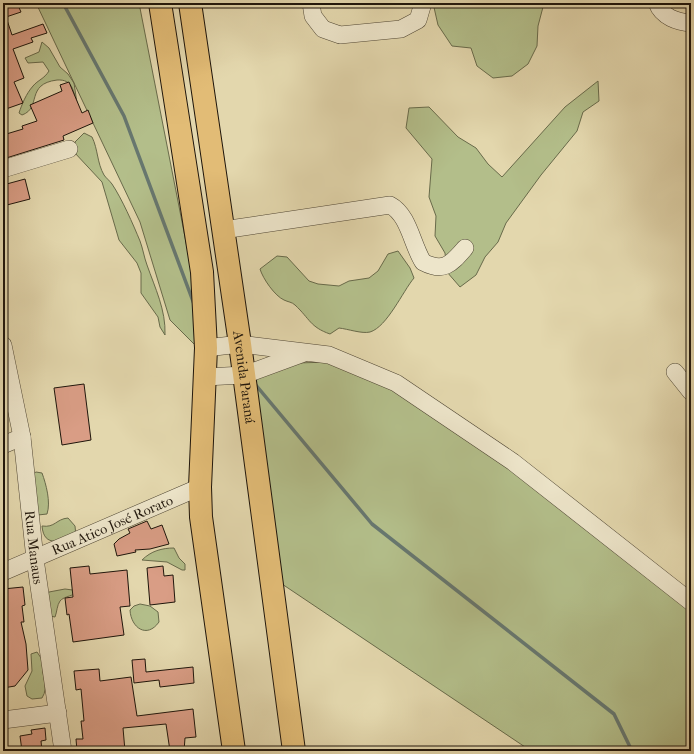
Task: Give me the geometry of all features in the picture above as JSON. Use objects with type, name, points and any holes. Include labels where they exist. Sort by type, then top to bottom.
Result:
[{"type":"main road","points":[[160,3],[202,272],[206,342],[200,486],[201,517],[234,751]]},
{"type":"main road","name":"Avenida Paraná","points":[[190,3],[240,344],[294,751]]},
{"type":"street","points":[[311,3],[313,16],[323,29],[340,35],[401,29],[418,20],[423,3]]},
{"type":"street","points":[[657,3],[669,18],[691,23]]},
{"type":"street","points":[[3,170],[69,149]]},
{"type":"street","points":[[223,230],[390,205],[406,224],[423,262],[437,268],[450,265],[465,248]]},
{"type":"street","points":[[206,342],[308,351],[328,355],[346,361],[396,383],[513,462],[691,602]]},
{"type":"street","name":"Rua Manaus","points":[[3,345],[22,437],[35,559],[63,751]]},
{"type":"street","points":[[205,377],[244,374],[308,351]]},
{"type":"street","points":[[675,372],[691,392]]},
{"type":"street","points":[[3,445],[22,437]]},
{"type":"street","name":"Rua Atico José Rorato","points":[[3,572],[200,486]]},
{"type":"street","points":[[3,720],[58,713]]},
{"type":"green space","points":[[36,3],[139,3],[196,293],[197,347],[170,320],[140,222]]},
{"type":"green space","points":[[433,3],[547,3],[543,7],[538,26],[537,46],[528,64],[512,76],[493,78],[477,66],[471,48],[452,46],[438,25]]},
{"type":"green space","points":[[42,42],[49,48],[60,67],[68,74],[74,83],[77,103],[72,87],[66,81],[57,80],[47,82],[37,91],[28,112],[22,115],[19,113],[28,92],[49,71],[43,62],[28,63],[25,58],[39,52]]},
{"type":"green space","points":[[598,81],[599,101],[583,112],[577,131],[541,175],[506,223],[498,242],[485,257],[476,275],[460,287],[447,272],[445,253],[435,236],[436,216],[429,197],[432,159],[406,128],[409,108],[429,107],[458,137],[476,148],[488,164],[502,177],[565,107]]},
{"type":"green space","points":[[84,133],[92,137],[102,170],[120,197],[140,241],[162,308],[165,335],[160,327],[158,317],[141,293],[141,273],[137,263],[119,240],[102,182],[74,152],[75,142]]},
{"type":"green space","points":[[398,251],[410,268],[414,278],[388,316],[376,329],[370,332],[359,332],[339,328],[330,334],[323,331],[314,325],[294,304],[277,295],[267,282],[260,269],[277,256],[287,257],[309,281],[318,284],[339,286],[349,281],[369,278],[378,271],[388,254]]},
{"type":"green space","points":[[331,362],[399,392],[517,469],[691,609],[691,751],[531,751],[282,584],[254,376],[296,363]]},
{"type":"green space","points":[[36,472],[42,473],[48,493],[47,514],[38,515],[31,475]]},
{"type":"green space","points":[[68,518],[75,526],[76,536],[60,541],[54,541],[46,538],[43,533],[42,526],[50,526]]},
{"type":"green space","points":[[174,548],[179,558],[185,564],[185,570],[182,570],[167,562],[142,560],[149,554],[157,551]]},
{"type":"green space","points":[[65,589],[80,591],[62,599],[58,604],[55,617],[50,616],[47,597],[49,592]]},
{"type":"green space","points":[[140,604],[150,606],[158,612],[159,622],[150,630],[140,629],[133,622],[130,610],[134,606]]},
{"type":"green space","points":[[37,652],[43,661],[42,666],[45,689],[42,698],[32,699],[27,696],[25,686],[32,671],[31,654]]},
{"type":"building","points":[[3,3],[17,3],[21,12],[6,17],[12,35],[43,24],[47,33],[31,38],[33,42],[13,49],[24,78],[14,82],[23,103],[3,110]]},
{"type":"building","points":[[69,82],[82,113],[88,110],[93,123],[63,136],[64,140],[3,159],[3,135],[23,129],[22,126],[37,121],[30,105],[62,91],[60,85]]},
{"type":"building","points":[[25,179],[30,199],[3,206],[3,185]]},
{"type":"building","points":[[84,384],[91,440],[62,445],[54,388]]},
{"type":"building","points":[[147,521],[151,529],[162,525],[169,544],[150,549],[135,550],[136,552],[117,556],[114,544],[119,539],[130,533],[128,529]]},
{"type":"building","points":[[89,566],[90,574],[127,570],[130,606],[120,607],[124,635],[73,642],[65,598],[73,597],[70,568]]},
{"type":"building","points":[[163,566],[164,576],[173,575],[175,602],[150,605],[147,568]]},
{"type":"building","points":[[23,587],[25,605],[22,606],[24,622],[21,622],[26,644],[28,670],[15,686],[3,688],[3,589]]},
{"type":"building","points":[[145,659],[146,672],[193,667],[194,683],[160,687],[159,680],[134,683],[132,660]]},
{"type":"building","points":[[99,669],[100,681],[131,677],[137,716],[193,709],[196,737],[185,738],[184,751],[170,751],[166,724],[123,728],[125,751],[77,751],[76,739],[83,739],[81,721],[84,721],[81,689],[76,690],[74,671]]},
{"type":"building","points":[[45,728],[46,740],[41,741],[42,751],[22,751],[20,736],[32,734],[31,730]]},
{"type":"waterway","points":[[63,3],[124,116],[194,304]]},
{"type":"waterway","points":[[255,384],[372,524],[614,714],[632,751]]}]
